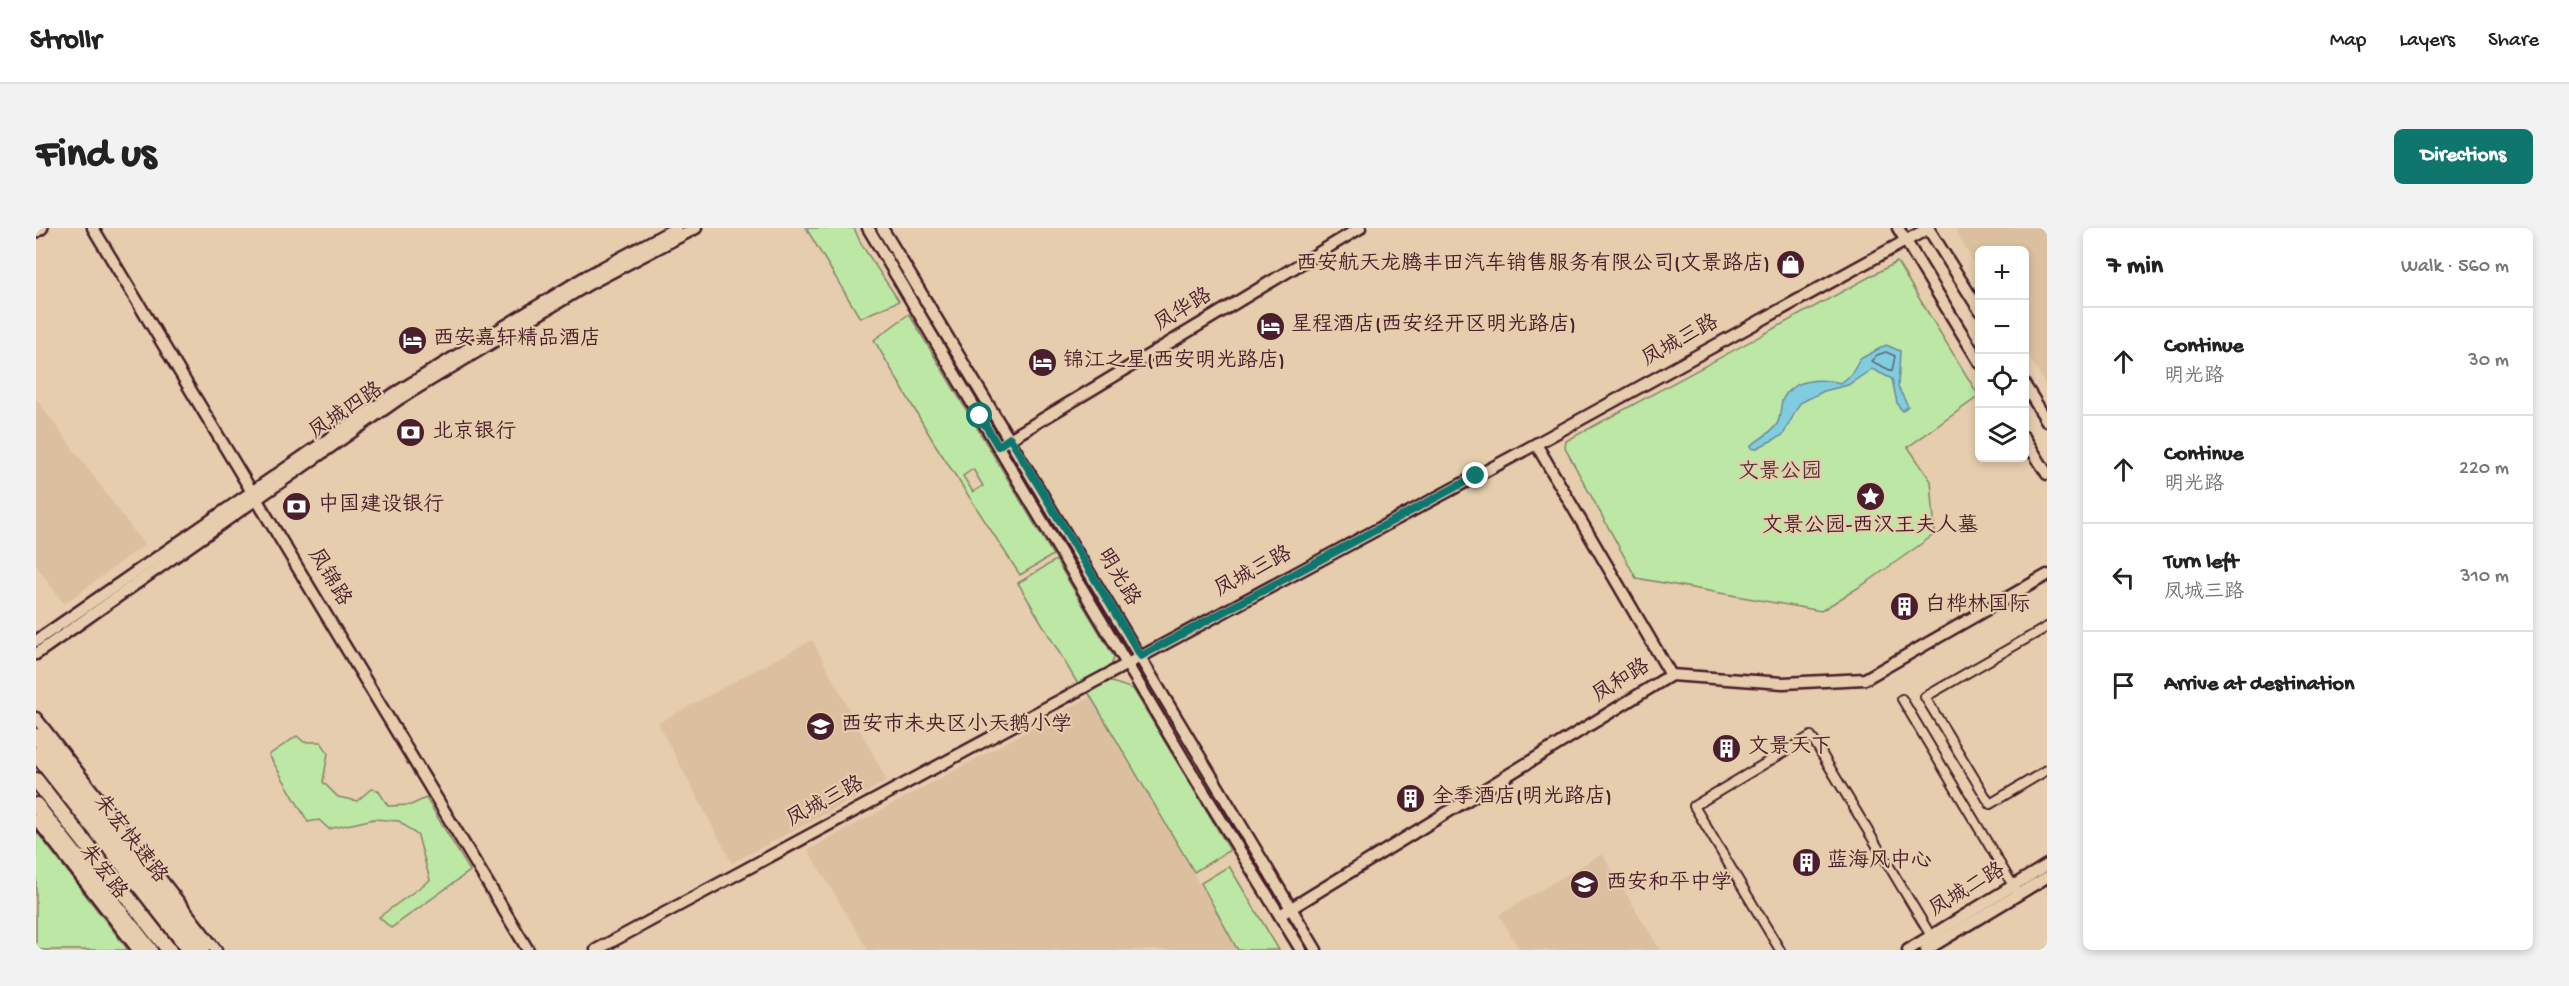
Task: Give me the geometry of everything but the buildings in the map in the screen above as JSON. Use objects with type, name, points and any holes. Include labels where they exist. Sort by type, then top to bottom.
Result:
[{"type":"highway","points":[[36,736],[125,859],[202,950]]},
{"type":"highway","name":"朱宏快速路","points":[[36,754],[125,859],[190,950]]},
{"type":"highway","name":"朱宏快速路","points":[[36,780],[101,876],[169,950]]},
{"type":"highway","points":[[36,805],[101,876],[150,950]]},
{"type":"street","points":[[36,232],[42,228]]},
{"type":"street","name":"凤锦路","points":[[93,228],[528,950]]},
{"type":"street","name":"凤城四路","points":[[36,654],[392,395],[585,277],[676,228]]},
{"type":"street","name":"凤城四路","points":[[36,641],[399,399],[589,284],[696,228]]},
{"type":"street","name":"明光路","points":[[868,228],[1127,664],[1301,950]]},
{"type":"street","name":"明光路","points":[[882,228],[1316,950]]},
{"type":"street","name":"凤华路","points":[[998,446],[1360,228]]},
{"type":"street","points":[[1898,228],[1975,355]]},
{"type":"street","points":[[1928,228],[1975,303]]},
{"type":"street","name":"凤城三路","points":[[596,950],[1536,444],[1928,228]]},
{"type":"street","points":[[2029,391],[2047,421]]},
{"type":"street","points":[[1536,444],[1671,675]]},
{"type":"street","points":[[2029,444],[2047,474]]},
{"type":"street","name":"凤和路","points":[[1280,915],[1671,675],[1783,683],[1865,679],[2047,576]]},
{"type":"street","points":[[2047,627],[1926,697],[1990,804],[2047,770]]},
{"type":"street","points":[[1902,699],[2016,891]]},
{"type":"street","name":"朱宏路","points":[[36,718],[216,950]]},
{"type":"street","points":[[1780,950],[1694,806],[1811,736],[1931,936]]},
{"type":"street","name":"朱宏路","points":[[36,819],[138,950]]},
{"type":"street","name":"凤城二路","points":[[1926,950],[2016,891],[2047,866]]},
{"type":"street","name":"凤城二路","points":[[1908,950],[2016,891],[2047,878]]},
{"type":"shaded area","points":[[1962,228],[2047,228],[2047,388],[2029,356],[2029,246],[1975,246],[1975,265],[1956,231]]},
{"type":"shaded area","points":[[36,399],[144,545],[64,604],[36,565]]},
{"type":"shaded area","points":[[812,640],[887,781],[732,863],[658,723]]},
{"type":"shaded area","points":[[1090,697],[1238,950],[868,950],[808,850]]},
{"type":"shaded area","name":"西安和平中学","points":[[1602,854],[1660,950],[1520,950],[1499,915]]},
{"type":"green space","points":[[806,228],[854,228],[861,244],[899,301],[860,318]]},
{"type":"green space","name":"文景公园","points":[[1897,262],[1975,389],[1975,399],[1908,447],[1931,481],[1935,534],[1869,581],[1821,611],[1636,578],[1565,448],[1566,441]]},
{"type":"green space","points":[[909,314],[1053,555],[1020,575],[933,441],[874,340]],"holes":[[[973,469],[983,486],[973,492],[963,476]]]},
{"type":"green space","points":[[1056,560],[1114,657],[1110,669],[1079,686],[1018,583]]},
{"type":"green space","points":[[1109,681],[1133,689],[1230,850],[1194,872],[1088,692]]},
{"type":"green space","points":[[297,736],[304,742],[321,742],[328,753],[323,782],[338,797],[357,801],[371,789],[378,790],[388,806],[411,805],[426,798],[470,871],[391,928],[379,917],[430,880],[418,836],[399,821],[374,819],[329,829],[319,820],[308,822],[269,755]]},
{"type":"green space","points":[[36,831],[128,950],[36,950]]},
{"type":"green space","points":[[1229,866],[1279,950],[1238,950],[1236,947],[1201,883]]},
{"type":"water","points":[[1886,345],[1900,351],[1898,387],[1908,406],[1902,411],[1897,403],[1892,379],[1872,369],[1848,385],[1824,391],[1800,403],[1783,435],[1755,449],[1751,448],[1751,445],[1769,433],[1777,424],[1782,401],[1792,388],[1816,380],[1841,383],[1851,375],[1860,359]]},
{"type":"place","name":"西安航天龙腾丰田汽车销售服务有限公司(文景路店)","points":[[1791,265]]},
{"type":"place","name":"星程酒店(西安经开区明光路店)","points":[[1270,326]]},
{"type":"place","name":"西安嘉轩精品酒店","points":[[412,340]]},
{"type":"place","name":"锦江之星(西安明光路店)","points":[[1042,362]]},
{"type":"place","name":"北京银行","points":[[411,433]]},
{"type":"place","name":"文景公园-西汉王夫人墓","points":[[1870,496]]},
{"type":"place","name":"中国建设银行","points":[[297,506]]},
{"type":"place","name":"白桦林国际","points":[[1904,606]]},
{"type":"place","name":"西安市未央区小天鹅小学","points":[[820,726]]},
{"type":"place","name":"文景天下","points":[[1727,748]]},
{"type":"place","name":"全季酒店(明光路店)","points":[[1411,798]]},
{"type":"place","name":"蓝海风中心","points":[[1806,862]]},
{"type":"place","name":"西安和平中学","points":[[1585,884]]},
{"type":"route","points":[[980,416],[998,446],[1010,438],[1141,656],[1476,476]]}]
